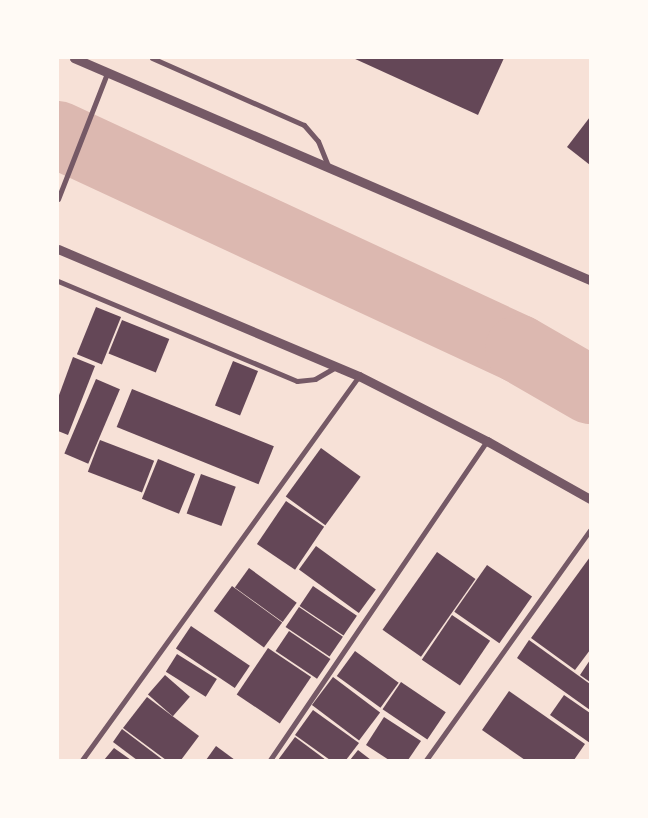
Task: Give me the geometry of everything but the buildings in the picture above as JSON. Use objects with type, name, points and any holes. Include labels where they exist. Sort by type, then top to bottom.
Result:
[{"type":"street","points":[[74,58],[107,74],[328,166],[590,280]]},
{"type":"street","points":[[152,58],[304,125],[318,141],[328,166]]},
{"type":"street","points":[[58,199],[107,74]]},
{"type":"street","points":[[58,249],[359,376],[487,441],[590,499]]},
{"type":"street","points":[[58,281],[297,381],[315,379],[337,366]]},
{"type":"street","points":[[82,760],[359,376]]},
{"type":"street","points":[[270,760],[487,441]]},
{"type":"street","points":[[426,760],[590,530]]},
{"type":"waterway","points":[[58,135],[519,349],[590,390]]}]
